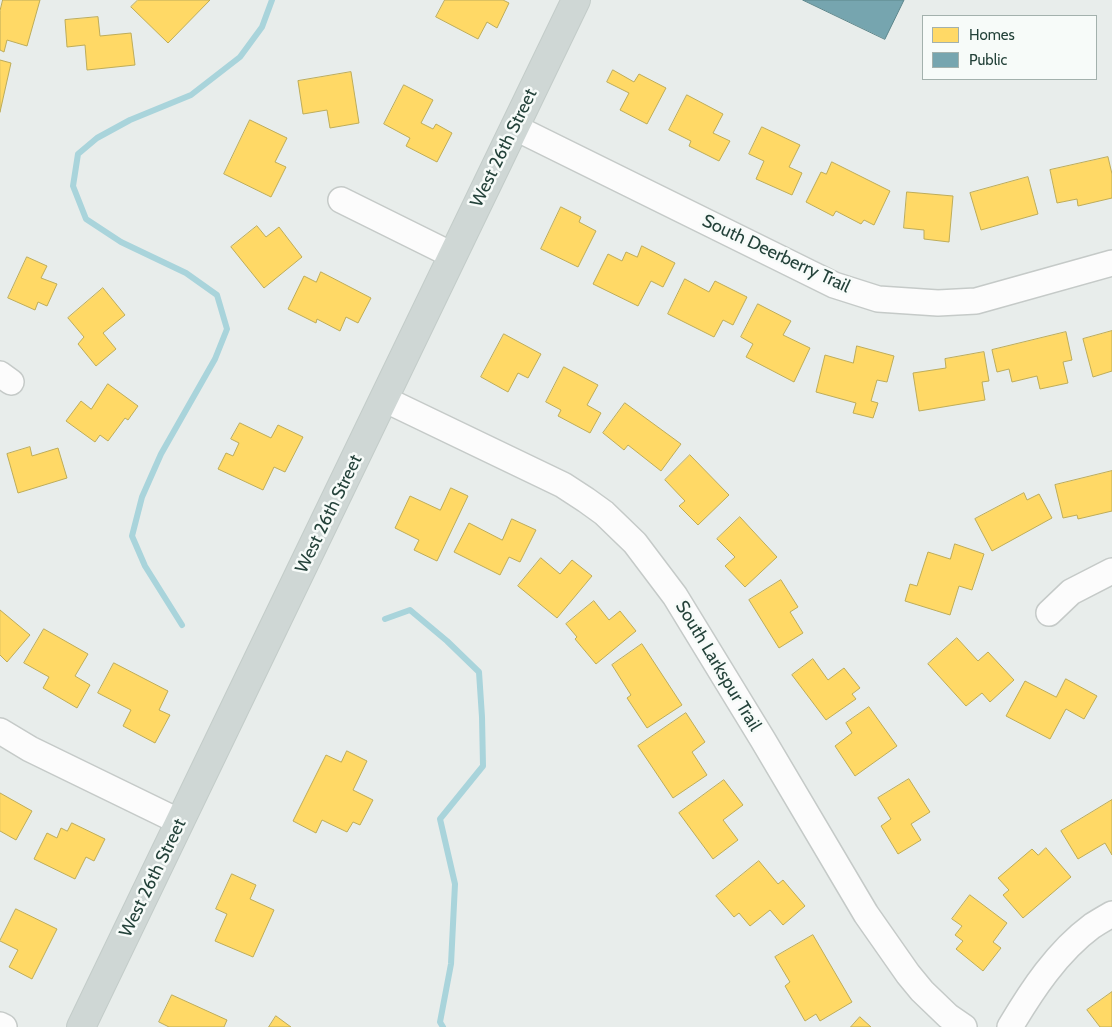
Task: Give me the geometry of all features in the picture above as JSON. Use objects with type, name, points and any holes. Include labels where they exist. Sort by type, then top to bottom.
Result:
[{"type":"main road","name":"West 26th Street","points":[[81,1027],[576,0]]},
{"type":"street","name":"South Deerberry Trail","points":[[514,127],[834,285],[878,299],[938,304],[976,301],[1112,263]]},
{"type":"street","points":[[341,200],[452,255]]},
{"type":"street","name":"South Larkspur Trail","points":[[384,399],[563,486],[604,513],[635,543],[675,596],[866,914],[922,991],[948,1016],[964,1027]]},
{"type":"street","points":[[1049,613],[1071,592],[1112,570]]},
{"type":"street","points":[[0,730],[30,749],[180,822]]},
{"type":"street","points":[[1010,1027],[1024,1003],[1067,947],[1093,926],[1112,914]]},
{"type":"street","points":[[0,1025],[4,1027]]},
{"type":"building: Homes","points":[[3,0],[40,0],[27,46],[7,40],[4,52],[0,50],[0,11]]},
{"type":"building: Homes","points":[[138,0],[210,0],[168,43],[131,7]]},
{"type":"building: Homes","points":[[445,0],[503,0],[509,3],[497,28],[487,22],[478,39],[436,17]]},
{"type":"building: Homes","points":[[98,17],[100,36],[131,33],[135,65],[87,70],[85,45],[67,47],[65,20]]},
{"type":"building: Homes","points":[[0,60],[11,63],[0,112]]},
{"type":"building: Homes","points":[[613,70],[634,82],[639,74],[666,88],[647,124],[620,110],[629,93],[607,82]]},
{"type":"building: Homes","points":[[351,72],[359,123],[330,128],[327,110],[303,114],[298,81]]},
{"type":"building: Homes","points":[[404,85],[433,100],[421,123],[433,129],[436,124],[452,133],[437,162],[406,146],[410,138],[384,124]]},
{"type":"building: Homes","points":[[687,95],[723,114],[713,133],[730,141],[719,161],[689,146],[691,141],[669,130]]},
{"type":"building: Homes","points":[[250,120],[287,138],[275,162],[286,167],[271,197],[224,174]]},
{"type":"building: Homes","points":[[762,127],[800,145],[789,167],[802,173],[792,195],[756,179],[764,161],[749,154]]},
{"type":"building: Homes","points":[[1108,157],[1112,174],[1112,198],[1078,206],[1077,199],[1057,203],[1050,170]]},
{"type":"building: Homes","points":[[832,162],[890,191],[874,225],[864,220],[861,224],[836,211],[833,216],[806,202],[821,172],[826,174]]},
{"type":"building: Homes","points":[[1028,177],[1038,214],[981,230],[970,193]]},
{"type":"building: Homes","points":[[907,192],[953,196],[949,242],[924,239],[924,230],[904,228]]},
{"type":"building: Homes","points":[[561,207],[581,217],[579,222],[596,231],[578,267],[541,249]]},
{"type":"building: Homes","points":[[257,226],[266,237],[279,227],[302,257],[264,288],[231,247]]},
{"type":"building: Homes","points":[[642,246],[675,263],[663,287],[651,281],[638,306],[593,284],[608,254],[622,261],[626,252],[637,257]]},
{"type":"building: Homes","points":[[27,257],[47,266],[41,278],[57,284],[47,306],[38,302],[35,310],[8,298]]},
{"type":"building: Homes","points":[[321,272],[371,298],[358,323],[346,317],[340,331],[317,319],[316,323],[288,309],[304,276],[316,282]]},
{"type":"building: Homes","points":[[685,279],[709,292],[715,281],[747,297],[733,325],[723,320],[714,337],[668,314]]},
{"type":"building: Homes","points":[[103,288],[125,315],[103,333],[116,349],[96,366],[78,344],[84,337],[68,318]]},
{"type":"building: Homes","points":[[758,304],[791,321],[783,335],[810,348],[794,382],[746,357],[753,344],[741,337]]},
{"type":"building: Homes","points":[[1112,331],[1112,371],[1093,377],[1083,339]]},
{"type":"building: Homes","points":[[1066,332],[1072,360],[1063,362],[1068,383],[1040,389],[1037,376],[1012,382],[1009,369],[997,372],[992,350]]},
{"type":"building: Homes","points":[[504,334],[541,354],[528,378],[518,373],[508,392],[481,377]]},
{"type":"building: Homes","points":[[857,346],[894,356],[887,382],[877,380],[871,401],[878,403],[873,418],[853,413],[856,403],[816,392],[825,355],[853,363]]},
{"type":"building: Homes","points":[[984,352],[989,381],[982,382],[985,400],[919,411],[913,373],[946,368],[945,359]]},
{"type":"building: Homes","points":[[564,367],[598,385],[587,405],[601,413],[590,433],[558,416],[561,410],[546,402]]},
{"type":"building: Homes","points":[[108,384],[138,406],[128,420],[125,418],[108,441],[100,435],[95,442],[66,421],[81,401],[91,409]]},
{"type":"building: Homes","points":[[625,403],[681,444],[661,471],[628,445],[624,450],[603,433]]},
{"type":"building: Homes","points":[[240,423],[271,438],[278,425],[303,437],[285,472],[274,467],[263,490],[218,469],[226,453],[233,456],[239,443],[231,439]]},
{"type":"building: Homes","points":[[30,447],[32,456],[58,448],[67,478],[18,493],[7,454]]},
{"type":"building: Homes","points":[[690,455],[729,495],[698,525],[679,506],[685,501],[665,480]]},
{"type":"building: Homes","points":[[1112,471],[1112,511],[1078,519],[1077,515],[1063,518],[1055,485]]},
{"type":"building: Homes","points":[[451,488],[468,496],[437,561],[414,550],[419,540],[395,528],[410,496],[440,510]]},
{"type":"building: Homes","points":[[1024,493],[1027,500],[1039,494],[1052,518],[992,551],[975,519]]},
{"type":"building: Homes","points":[[740,517],[777,557],[745,587],[725,566],[735,557],[717,539]]},
{"type":"building: Homes","points":[[512,519],[536,530],[520,562],[509,557],[500,575],[454,552],[469,523],[502,540]]},
{"type":"building: Homes","points":[[955,544],[984,554],[972,590],[959,586],[950,615],[905,601],[910,584],[917,586],[928,552],[950,559]]},
{"type":"building: Homes","points":[[541,558],[560,574],[572,560],[592,576],[557,618],[518,586]]},
{"type":"building: Homes","points":[[781,580],[798,607],[790,612],[803,633],[779,648],[749,600]]},
{"type":"building: Homes","points":[[594,601],[609,620],[620,611],[636,631],[596,664],[575,639],[577,637],[566,624]]},
{"type":"building: Homes","points":[[0,610],[30,635],[7,662],[0,655]]},
{"type":"building: Homes","points":[[44,629],[88,654],[75,676],[90,685],[77,708],[43,688],[49,677],[24,663]]},
{"type":"building: Homes","points":[[957,638],[978,661],[988,652],[1014,680],[990,702],[982,693],[966,706],[928,664]]},
{"type":"building: Homes","points":[[642,644],[682,705],[647,728],[627,698],[631,695],[612,665]]},
{"type":"building: Homes","points":[[813,659],[828,680],[844,668],[860,688],[852,694],[856,699],[826,720],[792,675]]},
{"type":"building: Homes","points":[[114,663],[168,691],[159,710],[170,715],[155,743],[123,726],[131,710],[98,693]]},
{"type":"building: Homes","points":[[1066,679],[1097,696],[1084,719],[1066,709],[1050,739],[1006,716],[1025,681],[1056,697]]},
{"type":"building: Homes","points":[[869,707],[897,746],[855,776],[835,746],[852,733],[846,723]]},
{"type":"building: Homes","points":[[686,713],[705,742],[692,752],[707,775],[673,798],[638,746]]},
{"type":"building: Homes","points":[[347,751],[367,761],[353,790],[373,800],[360,825],[353,822],[347,832],[322,820],[316,833],[293,821],[326,755],[341,762]]},
{"type":"building: Homes","points":[[909,779],[930,812],[911,824],[921,840],[898,854],[881,826],[891,819],[878,798]]},
{"type":"building: Homes","points":[[724,780],[743,805],[723,820],[738,840],[713,859],[679,813]]},
{"type":"building: Homes","points":[[0,793],[32,811],[16,840],[0,831]]},
{"type":"building: Homes","points":[[1112,800],[1112,855],[1105,843],[1078,859],[1061,831]]},
{"type":"building: Homes","points":[[72,823],[105,839],[94,861],[86,857],[75,879],[34,859],[47,833],[57,838],[61,828],[67,831]]},
{"type":"building: Homes","points":[[1046,848],[1071,877],[1023,918],[1003,895],[1009,890],[998,878],[1032,849],[1038,855]]},
{"type":"building: Homes","points":[[759,861],[778,884],[783,880],[805,906],[783,925],[770,910],[750,926],[739,913],[734,917],[716,896]]},
{"type":"building: Homes","points":[[232,874],[256,885],[250,899],[274,910],[253,957],[215,941],[227,914],[216,909]]},
{"type":"building: Homes","points":[[970,895],[1007,923],[993,942],[1001,948],[983,971],[956,949],[963,941],[955,935],[962,926],[952,919]]},
{"type":"building: Homes","points":[[16,909],[57,929],[32,979],[9,967],[18,950],[0,941]]},
{"type":"building: Homes","points":[[813,935],[852,1002],[820,1021],[816,1014],[805,1021],[785,986],[790,982],[775,957]]},
{"type":"building: Homes","points":[[1112,992],[1112,1027],[1100,1027],[1087,1010]]},
{"type":"building: Homes","points":[[172,995],[227,1020],[224,1027],[169,1027],[159,1022]]},
{"type":"building: Homes","points":[[276,1016],[291,1027],[269,1027]]},
{"type":"building: Homes","points":[[860,1017],[871,1027],[851,1027]]},
{"type":"building: Public","points":[[803,0],[904,0],[885,39]]},
{"type":"waterway","points":[[182,625],[145,566],[132,536],[142,497],[161,454],[215,359],[227,329],[217,295],[186,273],[121,242],[86,219],[73,186],[78,154],[97,138],[130,120],[191,95],[240,57],[262,27],[272,0]]},
{"type":"waterway","points":[[385,619],[410,610],[447,641],[479,672],[483,766],[440,819],[455,884],[451,964],[440,1022],[443,1027]]}]
